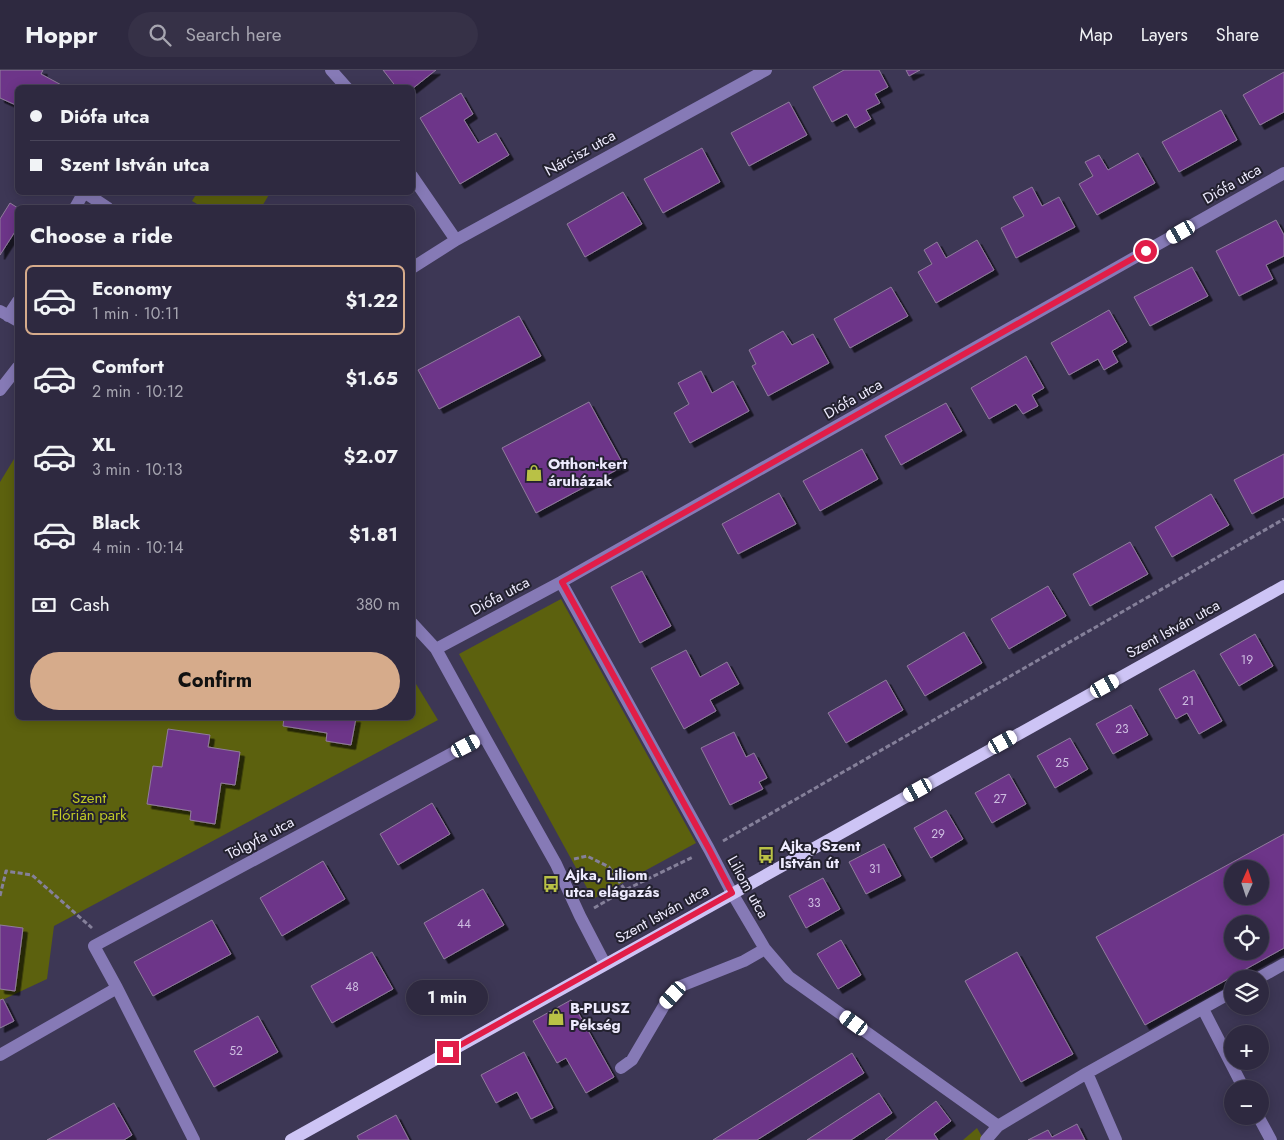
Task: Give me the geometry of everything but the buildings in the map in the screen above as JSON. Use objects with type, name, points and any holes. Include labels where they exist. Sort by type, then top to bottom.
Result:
[{"type":"main road","name":"Szent István utca","points":[[291,1140],[1284,586]]},
{"type":"street","points":[[331,70],[344,85]]},
{"type":"street","name":"Nárcisz utca","points":[[415,266],[456,240],[766,70]]},
{"type":"street","name":"Diófa utca","points":[[436,648],[562,582],[1284,173]]},
{"type":"street","points":[[415,180],[456,240]]},
{"type":"street","points":[[88,195],[104,205]]},
{"type":"street","points":[[0,390],[15,371]]},
{"type":"street","name":"Liliom utca","points":[[562,582],[732,893],[765,949],[789,977],[998,1126]]},
{"type":"street","points":[[415,626],[436,648],[556,864],[580,916],[606,964]]},
{"type":"street","name":"Tölgyfa utca","points":[[105,940],[484,736]]},
{"type":"street","points":[[105,940],[94,946],[194,1140]]},
{"type":"street","points":[[621,1068],[632,1060],[665,1004],[681,986],[744,960],[765,949]]},
{"type":"street","points":[[1269,972],[1284,964]]},
{"type":"street","points":[[0,1055],[117,988]]},
{"type":"street","points":[[986,1140],[998,1126],[1087,1073],[1224,997]]},
{"type":"street","points":[[1203,1009],[1239,1080]]},
{"type":"street","points":[[1087,1073],[1116,1140]]},
{"type":"street","points":[[1263,1125],[1271,1140]]},
{"type":"path","points":[[580,916],[625,890],[709,849],[1284,519]]},
{"type":"path","points":[[556,864],[587,856],[609,867],[625,890]]},
{"type":"path","points":[[0,896],[6,872],[32,875],[105,940]]},
{"type":"green space","points":[[196,195],[269,195],[263,205],[199,205],[192,201]]},
{"type":"green space","name":"Szent Flórián park","points":[[15,457],[15,720],[415,720],[415,682],[438,720],[54,926],[47,979],[0,1001],[0,482]]},
{"type":"green space","points":[[561,599],[696,843],[593,899],[459,654]]},
{"type":"green space","points":[[977,1128],[984,1140],[963,1140]]},
{"type":"place","name":"Otthon-kert áruházak","points":[[534,473]]},
{"type":"place","name":"Ajka, Szent István út","points":[[766,855]]},
{"type":"place","name":"Ajka, Liliom utca elágazás","points":[[551,884]]},
{"type":"place","name":"B-PLUSZ Pékség","points":[[556,1017]]},
{"type":"route","points":[[448,1052],[732,893],[562,582],[1146,251]]}]
